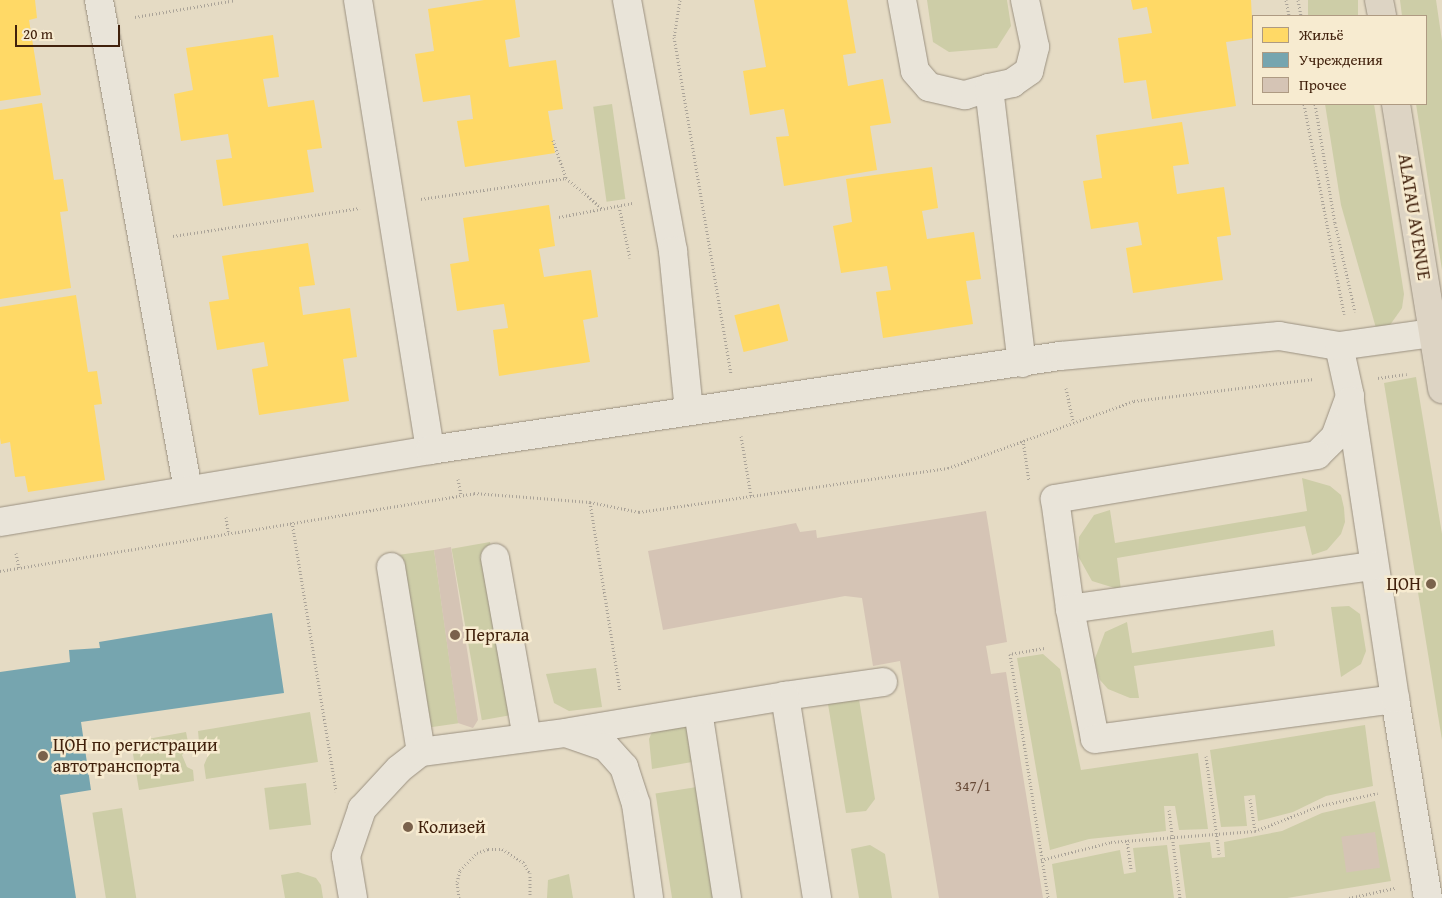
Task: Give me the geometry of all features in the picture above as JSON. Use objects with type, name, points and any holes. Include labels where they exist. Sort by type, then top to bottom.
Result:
[{"type":"main road","points":[[1379,0],[1382,15]]},
{"type":"main road","name":"ALATAU AVENUE","points":[[1396,105],[1437,332],[1442,389]]},
{"type":"street","points":[[358,0],[430,450]]},
{"type":"street","points":[[627,0],[673,252],[689,410]]},
{"type":"street","points":[[902,0],[915,71],[929,86],[965,95],[1012,83],[1029,71],[1035,47],[1025,0]]},
{"type":"street","points":[[101,11],[188,490]]},
{"type":"street","points":[[989,88],[1022,363]]},
{"type":"street","points":[[0,522],[430,450],[1060,356],[1279,336],[1350,344],[1437,332]]},
{"type":"street","points":[[1350,344],[1347,386],[1335,437],[1317,455],[1054,499],[1070,608],[1095,739],[1395,699]]},
{"type":"street","points":[[1347,386],[1373,566],[1428,898]]},
{"type":"street","points":[[495,558],[527,737]]},
{"type":"street","points":[[1070,608],[1373,566]]},
{"type":"street","points":[[391,567],[421,752]]},
{"type":"street","points":[[352,898],[346,856],[362,810],[399,769],[421,752],[566,732],[883,682]]},
{"type":"street","points":[[785,696],[817,898]]},
{"type":"street","points":[[698,711],[727,898]]},
{"type":"street","points":[[566,732],[606,747],[624,767],[636,804],[649,898]]},
{"type":"path","points":[[101,11],[236,0]]},
{"type":"path","points":[[680,0],[674,36],[751,496]]},
{"type":"path","points":[[1286,0],[1289,15]]},
{"type":"path","points":[[1298,0],[1301,15]]},
{"type":"path","points":[[1304,105],[1324,223],[1350,344],[1375,379],[1417,373]]},
{"type":"path","points":[[1315,105],[1335,223],[1350,344]]},
{"type":"path","points":[[553,140],[566,178]]},
{"type":"path","points":[[558,217],[635,203],[633,194]]},
{"type":"path","points":[[619,206],[630,258]]},
{"type":"path","points":[[0,571],[474,493],[590,502],[639,512],[948,468],[1134,401],[1347,386]]},
{"type":"path","points":[[590,502],[625,723]]},
{"type":"path","points":[[292,522],[337,797]]},
{"type":"path","points":[[1048,898],[1010,654],[1077,642]]},
{"type":"path","points":[[1201,725],[1219,854]]},
{"type":"path","points":[[1041,860],[1127,840],[1255,831],[1319,806],[1384,792]]},
{"type":"path","points":[[1250,799],[1255,831]]},
{"type":"path","points":[[1169,810],[1180,898]]},
{"type":"path","points":[[1127,840],[1131,870]]},
{"type":"path","points":[[459,898],[457,882],[467,861],[488,849],[502,849],[514,854],[526,868],[532,886],[530,898]]},
{"type":"path","points":[[1349,898],[1387,892],[1396,888],[1399,881]]},
{"type":"green space","points":[[927,0],[1007,0],[1011,26],[997,48],[949,52],[933,42]]},
{"type":"green space","points":[[1308,0],[1358,0],[1358,15],[1308,15]]},
{"type":"green space","points":[[1400,0],[1436,0],[1442,41],[1442,270],[1416,105],[1427,105],[1427,15],[1402,15]]},
{"type":"green space","points":[[612,104],[625,199],[607,202],[593,107]]},
{"type":"green space","points":[[1325,105],[1374,105],[1404,294],[1402,308],[1390,325],[1376,328],[1341,205]]},
{"type":"green space","points":[[1416,377],[1442,534],[1442,740],[1384,383]]},
{"type":"green space","points":[[1302,478],[1330,486],[1341,495],[1345,522],[1341,534],[1327,550],[1312,555],[1305,526],[1117,558],[1121,590],[1092,581],[1078,556],[1079,537],[1094,515],[1110,510],[1115,543],[1307,511]]},
{"type":"green space","points":[[490,542],[520,713],[482,720],[452,549]]},
{"type":"green space","points":[[434,550],[458,723],[417,729],[392,556]]},
{"type":"green space","points":[[1349,606],[1360,614],[1366,651],[1361,664],[1341,677],[1331,607]]},
{"type":"green space","points":[[1127,622],[1132,653],[1273,630],[1275,646],[1134,666],[1139,698],[1130,698],[1108,689],[1100,680],[1094,661],[1105,632]]},
{"type":"green space","points":[[1043,654],[1060,669],[1081,770],[1198,753],[1208,829],[1179,830],[1175,806],[1164,806],[1166,831],[1089,839],[1050,850],[1017,658]]},
{"type":"green space","points":[[596,668],[602,707],[569,711],[554,703],[546,674]]},
{"type":"green space","points":[[858,693],[875,799],[866,811],[846,813],[827,698]]},
{"type":"green space","points":[[310,712],[318,762],[206,779],[204,765],[209,753],[199,742],[198,731]]},
{"type":"green space","points":[[685,720],[692,762],[652,769],[649,739],[653,730]]},
{"type":"green space","points":[[1365,725],[1373,786],[1326,796],[1293,812],[1258,821],[1255,795],[1244,796],[1247,826],[1221,827],[1210,750]]},
{"type":"green space","points":[[186,732],[189,747],[182,755],[187,767],[193,770],[194,781],[139,790],[131,742]]},
{"type":"green space","points":[[306,783],[311,825],[269,830],[264,788]]},
{"type":"green space","points":[[697,787],[715,898],[672,898],[656,794]]},
{"type":"green space","points":[[1375,801],[1391,881],[1287,898],[1186,898],[1179,845],[1210,842],[1212,858],[1225,857],[1224,842],[1282,831],[1322,813]]},
{"type":"green space","points":[[122,808],[136,898],[106,898],[92,813]]},
{"type":"green space","points":[[870,845],[885,854],[892,898],[859,898],[851,849]]},
{"type":"green space","points":[[1167,845],[1174,898],[1057,898],[1052,864],[1120,850],[1124,874],[1136,872],[1133,848]]},
{"type":"green space","points":[[298,872],[316,878],[321,885],[323,898],[285,898],[281,875]]},
{"type":"green space","points":[[569,874],[573,898],[547,898],[548,880]]},
{"type":"building: Жильё","points":[[0,0],[35,0],[37,18],[29,20],[41,95],[0,101]]},
{"type":"building: Жильё","points":[[484,0],[515,0],[520,37],[505,40],[509,67],[556,60],[563,109],[548,111],[555,153],[465,167],[457,121],[473,119],[470,95],[423,102],[415,54],[434,51],[428,9]]},
{"type":"building: Жильё","points":[[754,0],[847,0],[856,53],[843,55],[848,86],[883,79],[891,123],[870,126],[877,170],[784,186],[776,137],[789,136],[784,109],[750,115],[743,71],[766,67]]},
{"type":"building: Жильё","points":[[1131,0],[1251,0],[1252,38],[1226,42],[1236,106],[1152,119],[1146,80],[1124,83],[1118,38],[1152,33],[1147,7],[1133,10]]},
{"type":"building: Жильё","points":[[273,35],[279,77],[263,79],[268,107],[314,100],[322,148],[307,150],[314,192],[223,206],[216,160],[232,158],[228,134],[181,141],[174,94],[193,90],[186,48]]},
{"type":"building: Жильё","points":[[42,103],[54,180],[63,179],[68,211],[60,212],[71,288],[0,299],[0,110]]},
{"type":"building: Жильё","points":[[1182,122],[1189,164],[1173,166],[1177,194],[1224,187],[1231,235],[1217,237],[1223,280],[1133,293],[1126,248],[1142,245],[1138,222],[1091,229],[1083,181],[1102,178],[1096,135]]},
{"type":"building: Жильё","points":[[932,167],[938,208],[922,211],[927,239],[974,232],[981,279],[966,281],[973,324],[883,338],[876,292],[891,290],[887,266],[841,273],[833,226],[852,222],[846,179]]},
{"type":"building: Жильё","points":[[549,205],[555,246],[539,249],[544,277],[591,270],[598,317],[583,320],[590,362],[499,376],[493,330],[508,328],[504,304],[457,311],[450,264],[469,261],[463,218]]},
{"type":"building: Жильё","points":[[308,243],[315,285],[299,287],[303,315],[350,308],[357,357],[343,359],[349,401],[259,415],[252,369],[268,366],[264,342],[217,350],[209,302],[229,299],[222,256]]},
{"type":"building: Жильё","points":[[76,295],[88,372],[97,371],[102,404],[94,405],[105,480],[28,492],[25,476],[15,477],[10,442],[1,444],[0,438],[0,307]]},
{"type":"building: Жильё","points":[[779,304],[788,341],[744,352],[734,315]]},
{"type":"building: Учреждения","name":"ЦОН по регистрации автотранспорта","points":[[272,613],[284,693],[81,722],[91,790],[60,795],[76,898],[0,898],[0,672],[70,662],[69,650],[100,648],[99,642]]},
{"type":"building: Прочее","points":[[986,511],[1007,642],[986,646],[991,674],[1006,672],[1043,898],[939,898],[900,661],[873,666],[862,598],[845,596],[663,630],[648,551],[796,523],[800,532],[816,530],[817,538]]},
{"type":"building: Прочее","name":"Пергала","points":[[451,547],[478,720],[473,728],[458,723],[434,550]]},
{"type":"building: Прочее","points":[[1375,832],[1380,868],[1346,872],[1341,837]]},
{"type":"place","name":"ЦОН","points":[[1431,584]]},
{"type":"place","name":"Пергала","points":[[455,635]]},
{"type":"place","name":"ЦОН по регистрации автотранспорта","points":[[43,756]]},
{"type":"place","name":"Колизей","points":[[408,827]]}]
